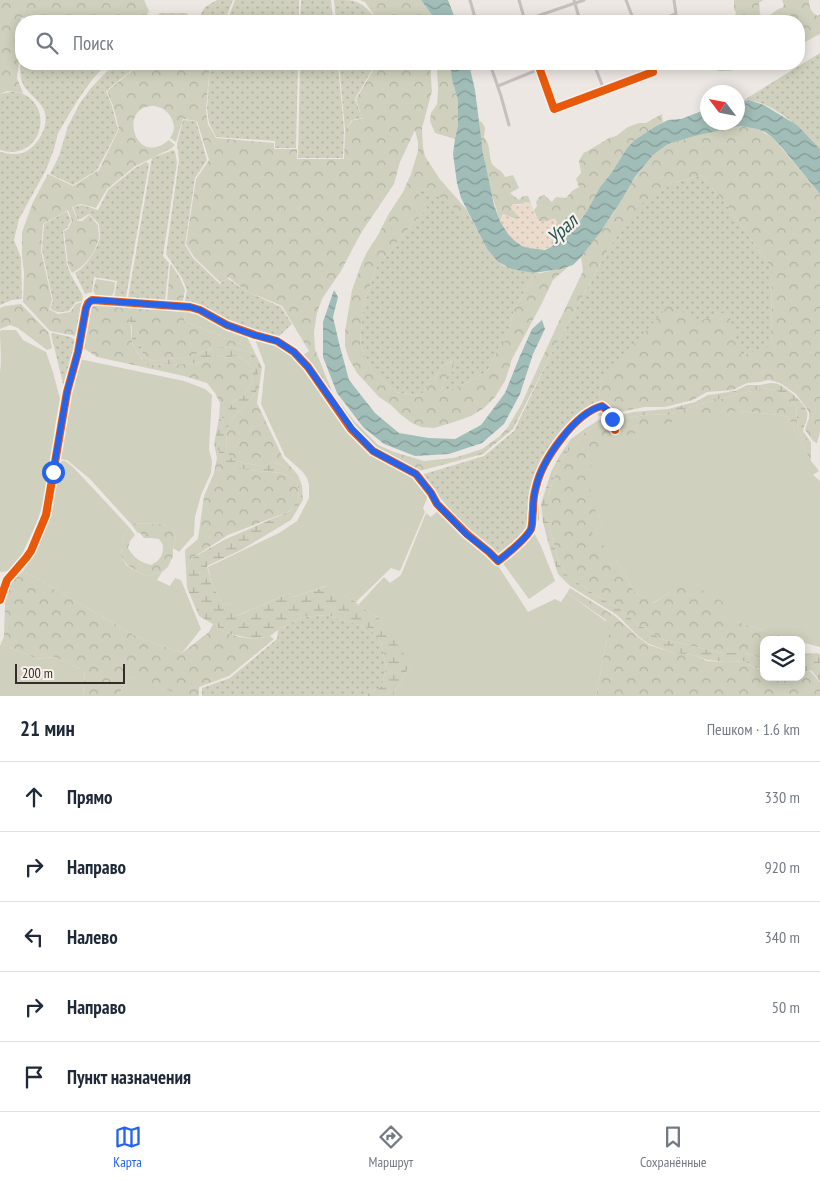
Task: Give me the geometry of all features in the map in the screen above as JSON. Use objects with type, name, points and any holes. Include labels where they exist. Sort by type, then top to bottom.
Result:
[{"type":"street","points":[[470,0],[474,15]]},
{"type":"street","points":[[519,0],[523,15]]},
{"type":"street","points":[[540,15],[584,0]]},
{"type":"street","points":[[626,0],[632,15]]},
{"type":"street","points":[[673,15],[676,14],[674,0]]},
{"type":"street","points":[[574,2],[578,15]]},
{"type":"street","points":[[492,70],[509,125]]},
{"type":"street","points":[[498,86],[538,70]]},
{"type":"street","points":[[540,70],[554,109],[653,72],[652,70]]},
{"type":"street","points":[[596,70],[604,90]]},
{"type":"street","points":[[0,600],[7,580],[31,551],[46,515],[67,392],[78,352],[86,308],[92,300],[190,307],[200,310],[227,325],[277,341],[294,352],[308,367],[352,429],[373,451],[416,474],[437,504],[466,534],[498,561],[530,531],[533,521],[534,497],[539,476],[546,461],[567,432],[583,416],[594,408],[602,406],[608,410],[615,430]]},
{"type":"green space","points":[[0,0],[144,0],[149,11],[147,15],[15,15],[15,70],[18,70],[17,78],[23,93],[7,91],[0,94]]},
{"type":"green space","points":[[217,0],[233,0],[227,15],[200,15],[205,7]]},
{"type":"green space","points":[[235,0],[299,0],[299,15],[229,15]]},
{"type":"green space","points":[[301,0],[331,0],[332,15],[300,15]]},
{"type":"green space","points":[[334,0],[356,2],[364,6],[373,15],[335,15]]},
{"type":"green space","points":[[360,0],[421,0],[432,15],[374,15],[365,2]]},
{"type":"green space","points":[[734,0],[763,0],[759,3],[762,15],[735,15]]},
{"type":"green space","points":[[782,0],[809,0],[812,11],[818,16],[820,14],[820,34],[805,42],[805,15],[770,15],[782,8],[784,5]]},
{"type":"green space","points":[[160,13],[187,13],[188,15],[158,15]]},
{"type":"green space","points":[[820,53],[820,149],[805,133],[775,110],[754,101],[745,100],[793,70],[805,70],[805,62]]},
{"type":"green space","points":[[20,70],[101,70],[77,101],[58,133],[46,170],[19,219],[14,240],[21,258],[22,299],[12,300],[0,305],[0,152],[18,154],[28,150],[38,141],[45,122],[42,106],[22,83]]},
{"type":"green space","points":[[108,70],[132,70],[106,91],[118,130],[97,170],[73,185],[50,174],[59,156],[68,126],[80,103]]},
{"type":"green space","points":[[133,70],[209,70],[206,110],[208,124],[216,138],[274,143],[274,149],[297,149],[297,159],[344,159],[345,130],[353,120],[362,119],[356,99],[373,70],[430,70],[432,91],[422,128],[425,156],[439,178],[466,209],[466,218],[441,197],[429,196],[425,189],[418,193],[427,208],[376,268],[363,307],[360,344],[372,371],[396,392],[420,396],[434,380],[443,365],[453,361],[454,370],[445,378],[441,393],[458,387],[487,372],[499,347],[506,340],[514,310],[532,278],[541,273],[568,267],[553,280],[512,359],[505,381],[495,397],[484,408],[471,416],[454,422],[434,428],[421,427],[412,423],[379,397],[357,373],[349,359],[345,346],[345,331],[352,290],[361,265],[388,215],[403,192],[411,174],[418,151],[415,130],[400,162],[394,184],[361,233],[341,271],[322,299],[317,313],[314,332],[315,349],[333,394],[355,422],[378,445],[424,461],[453,458],[482,449],[500,436],[508,427],[521,405],[583,271],[581,257],[653,155],[668,144],[695,136],[722,130],[745,130],[745,127],[757,129],[772,137],[820,194],[820,432],[817,443],[813,441],[805,430],[809,412],[796,394],[780,383],[769,380],[747,383],[733,390],[707,392],[693,400],[665,407],[645,407],[599,416],[596,410],[602,380],[669,305],[700,321],[728,311],[741,356],[771,346],[772,268],[725,203],[701,175],[673,183],[641,204],[610,246],[513,429],[483,454],[416,472],[372,450],[352,429],[308,364],[300,357],[309,351],[282,306],[246,291],[228,277],[221,283],[194,257],[186,244],[196,179],[209,160],[197,121],[183,119],[176,142],[170,138],[174,127],[170,116],[165,110],[154,106],[143,108],[136,115],[134,124],[135,134],[140,142],[147,147],[157,147],[169,140],[175,145],[134,167],[107,189],[96,208],[81,204],[72,207],[78,221],[82,221],[89,215],[98,225],[99,239],[91,256],[72,273],[68,265],[64,231],[68,229],[72,221],[68,210],[43,224],[41,251],[52,300],[49,309],[58,314],[70,312],[76,304],[82,302],[76,336],[50,331],[23,302],[22,232],[33,202],[48,174],[73,186],[99,170],[119,129],[107,91]]},
{"type":"green space","points":[[210,70],[298,70],[296,148],[275,148],[275,141],[216,137],[209,123],[207,109]]},
{"type":"green space","points":[[300,70],[339,70],[344,129],[343,158],[298,158]]},
{"type":"green space","points":[[340,70],[372,70],[355,99],[362,118],[352,120],[345,130]]},
{"type":"green space","points":[[437,70],[451,70],[458,100],[458,125],[455,139],[435,133],[430,121],[431,113],[437,104]]},
{"type":"green space","points":[[10,92],[21,93],[31,99],[37,107],[40,127],[37,136],[31,144],[23,150],[8,152],[0,150],[0,94]]},
{"type":"green space","points":[[662,114],[663,122],[627,148],[600,187],[578,224],[565,237],[555,230],[557,222],[554,219],[543,222],[539,221],[534,211],[539,197],[544,195],[552,202],[556,197],[566,198],[579,187],[576,179],[581,173],[579,161],[584,152],[616,136],[628,127],[639,123],[646,123]]},
{"type":"green space","points":[[183,120],[196,121],[207,160],[195,178],[185,245],[193,258],[220,284],[227,278],[246,291],[281,307],[292,324],[276,339],[239,328],[201,310],[184,305],[187,290],[182,278],[166,254],[179,160],[177,144]]},
{"type":"green space","points":[[478,121],[482,122],[485,128],[484,137],[492,164],[505,177],[513,175],[519,188],[510,193],[519,200],[523,196],[528,196],[531,203],[513,204],[511,208],[521,218],[516,219],[503,214],[500,221],[488,182]]},
{"type":"green space","points":[[173,150],[175,151],[177,163],[163,256],[169,263],[165,301],[128,299],[152,158]]},
{"type":"green space","points":[[146,162],[149,164],[126,297],[124,299],[114,298],[117,281],[94,277],[92,292],[85,294],[75,273],[90,259],[95,250],[100,239],[99,224],[89,214],[78,220],[73,207],[82,205],[98,210],[108,190],[135,168]]},
{"type":"green space","points":[[701,175],[725,203],[772,268],[771,347],[741,356],[608,375],[602,380],[596,410],[573,425],[539,480],[539,520],[500,558],[492,549],[469,532],[421,475],[484,456],[514,431],[547,362],[610,246],[641,203],[673,183]]},
{"type":"green space","points":[[425,189],[441,196],[466,218],[466,209],[487,249],[498,262],[504,266],[532,273],[541,273],[532,278],[514,310],[506,340],[499,347],[487,372],[458,387],[441,393],[445,378],[454,370],[452,361],[443,365],[434,380],[420,396],[396,392],[372,371],[360,344],[363,307],[376,268],[427,208],[417,193]]},
{"type":"green space","points":[[67,211],[71,221],[63,231],[67,265],[83,296],[82,301],[76,302],[69,311],[59,312],[50,308],[53,301],[42,250],[44,224]]},
{"type":"green space","points":[[171,264],[185,290],[182,305],[168,304],[167,301]]},
{"type":"green space","points":[[96,279],[115,282],[111,298],[96,297],[93,290]]},
{"type":"green space","points":[[93,300],[187,308],[184,321],[253,349],[262,367],[257,403],[283,458],[298,475],[276,462],[262,466],[234,461],[227,453],[226,433],[231,420],[256,393],[258,373],[253,353],[229,347],[212,348],[178,359],[165,358],[155,361],[145,358],[129,321],[133,344],[147,365],[187,364],[201,362],[218,355],[227,358],[234,356],[247,361],[252,368],[252,383],[244,395],[233,403],[224,414],[221,458],[248,470],[283,473],[297,482],[299,498],[290,511],[228,535],[192,558],[186,570],[185,550],[198,539],[204,496],[214,473],[217,458],[214,444],[220,403],[207,383],[184,376],[97,357],[82,347],[88,306]]},
{"type":"green space","points":[[21,304],[49,333],[52,348],[47,350],[18,328],[10,325],[0,329],[0,308]]},
{"type":"green space","points":[[187,308],[247,337],[253,349],[184,321]]},
{"type":"green space","points":[[129,315],[138,321],[136,334],[141,341],[141,350],[145,358],[155,361],[165,358],[178,359],[212,348],[229,347],[253,353],[258,363],[256,393],[231,420],[226,433],[227,453],[234,461],[262,466],[276,462],[298,475],[302,486],[303,500],[291,520],[241,550],[207,566],[211,582],[223,605],[229,603],[237,616],[290,593],[293,597],[327,586],[356,602],[379,618],[408,658],[411,664],[393,696],[364,696],[382,686],[386,667],[381,642],[369,628],[328,615],[302,617],[270,636],[254,639],[226,633],[199,616],[187,588],[186,570],[192,558],[226,539],[290,511],[299,498],[297,482],[283,473],[248,470],[232,466],[221,458],[215,440],[218,426],[224,414],[233,403],[244,395],[252,383],[252,368],[247,361],[234,356],[227,358],[218,355],[201,362],[187,364],[147,365],[135,349],[132,341],[132,327]]},
{"type":"green space","points":[[16,330],[23,340],[46,352],[60,399],[55,426],[51,469],[37,522],[18,563],[10,571],[0,572],[0,331]]},
{"type":"green space","points":[[51,334],[71,337],[77,342],[65,387]]},
{"type":"green space","points":[[255,339],[278,342],[305,365],[350,429],[371,451],[416,475],[430,491],[423,508],[425,512],[400,571],[391,568],[356,602],[326,586],[293,597],[290,593],[236,616],[229,603],[223,605],[211,582],[208,567],[279,533],[297,521],[309,498],[307,478],[285,456],[261,404],[265,366]]},
{"type":"green space","points":[[79,359],[184,381],[205,389],[212,395],[209,449],[212,461],[211,473],[201,495],[195,517],[194,535],[179,552],[173,548],[176,538],[173,529],[162,524],[130,523],[90,479],[67,460],[59,459],[70,400],[70,389]]},
{"type":"green space","points":[[776,383],[795,396],[805,408],[807,419],[803,431],[811,442],[803,439],[798,430],[796,406],[788,397],[777,391],[764,388],[707,402],[668,415],[650,414],[601,423],[585,432],[558,465],[548,497],[548,519],[560,565],[567,575],[591,592],[621,610],[640,626],[661,639],[723,653],[745,653],[760,658],[760,668],[753,667],[745,661],[707,660],[694,655],[674,653],[649,644],[617,615],[570,586],[558,574],[543,522],[541,504],[551,472],[571,439],[599,420],[633,412],[668,409],[695,402],[708,395],[735,391],[747,385]]},
{"type":"green space","points":[[764,388],[777,391],[788,397],[796,406],[798,430],[803,439],[811,442],[811,461],[788,417],[739,411],[595,509],[602,522],[591,530],[617,561],[634,591],[653,603],[688,581],[726,603],[719,616],[782,636],[760,636],[760,658],[745,653],[723,653],[661,639],[640,626],[621,610],[567,575],[560,565],[548,519],[548,497],[558,465],[585,432],[601,423],[650,414],[668,415],[707,402]]},
{"type":"green space","points":[[739,411],[788,417],[811,461],[819,471],[813,475],[820,481],[820,647],[805,643],[805,636],[782,636],[718,616],[725,603],[688,582],[652,603],[634,591],[617,561],[590,530],[602,522],[595,509],[586,472],[612,440],[688,417]]},
{"type":"green space","points":[[59,461],[65,461],[73,467],[129,527],[123,537],[121,556],[127,566],[146,576],[162,572],[157,580],[170,586],[175,578],[181,580],[201,629],[182,653],[136,636],[23,571],[37,546],[49,517]]},
{"type":"green space","points":[[440,509],[464,536],[486,551],[495,561],[528,612],[555,599],[561,602],[567,593],[614,627],[607,638],[596,696],[393,696],[411,664],[379,618],[358,605],[384,577],[390,583],[401,575],[426,513],[431,517]]},
{"type":"green space","points":[[130,523],[162,524],[173,529],[176,538],[173,556],[168,567],[162,572],[146,576],[128,566],[121,556],[123,537],[129,527],[135,535],[130,541],[128,548],[135,557],[151,565],[162,554],[163,545],[159,539],[144,538]]},
{"type":"green space","points":[[533,531],[555,581],[529,599],[502,562]]},
{"type":"green space","points":[[23,571],[136,636],[182,653],[209,632],[213,624],[226,633],[240,637],[254,639],[270,636],[274,639],[229,676],[199,687],[199,696],[182,696],[130,677],[118,696],[83,696],[85,671],[54,657],[37,659],[1,643],[4,637],[5,603],[11,583]]},
{"type":"green space","points":[[570,588],[615,616],[649,645],[674,653],[694,655],[707,661],[745,661],[749,665],[760,669],[760,681],[805,681],[805,672],[810,671],[820,682],[820,696],[596,696],[607,638],[606,620],[567,593]]},
{"type":"green space","points":[[328,615],[369,628],[381,642],[386,667],[382,686],[364,696],[202,696],[202,688],[230,678],[277,639],[278,630],[302,617]]},
{"type":"green space","points":[[1,643],[37,659],[54,657],[85,671],[83,696],[0,696]]},
{"type":"green space","points":[[818,653],[820,655],[820,681],[811,670],[805,672],[805,654]]},
{"type":"green space","points":[[130,677],[182,695],[182,696],[118,696]]},
{"type":"sand","points":[[526,202],[531,203],[539,221],[543,222],[554,219],[557,221],[555,230],[565,237],[552,246],[540,250],[526,248],[517,243],[500,221],[503,214],[516,219],[520,218],[511,208],[513,204],[519,205]]},
{"type":"water","points":[[421,0],[448,0],[454,15],[432,15]]},
{"type":"water","points":[[451,70],[470,70],[475,90],[483,153],[494,205],[500,221],[508,234],[522,246],[545,250],[578,224],[600,187],[627,148],[635,140],[668,120],[681,119],[700,112],[700,130],[722,130],[668,144],[653,155],[635,177],[601,231],[573,265],[561,269],[533,273],[512,269],[498,262],[487,249],[461,198],[453,154],[458,125],[458,100]]},
{"type":"water","points":[[749,100],[764,105],[798,126],[820,149],[820,194],[772,137],[757,129],[745,127],[745,101]]},
{"type":"water","points":[[334,290],[338,297],[333,317],[349,380],[375,413],[399,433],[429,438],[455,439],[481,425],[505,393],[532,329],[542,320],[545,329],[533,354],[520,394],[504,424],[482,443],[449,454],[415,456],[384,444],[363,427],[337,393],[323,357],[323,322]]},
{"type":"cycle path","points":[[540,70],[554,109],[653,72],[652,70]]},
{"type":"cycle path","points":[[0,600],[7,580],[31,551],[46,515],[67,392],[78,352],[86,308],[92,300],[190,307],[200,310],[227,325],[277,341],[294,352],[308,367],[351,429],[373,451],[416,474],[437,504],[498,561],[529,533],[532,522],[534,495],[539,476],[552,451],[561,439],[581,418],[602,406],[609,414],[615,430]]},
{"type":"route","points":[[53,472],[67,392],[78,352],[86,308],[90,301],[95,300],[190,307],[200,310],[227,325],[277,341],[294,352],[308,367],[352,429],[373,451],[416,474],[437,504],[466,534],[498,561],[530,531],[533,521],[534,497],[539,476],[546,461],[560,440],[583,416],[594,408],[602,406],[608,410],[612,419]]},
{"type":"water label","name":"Урал","points":[[562,229]]}]
